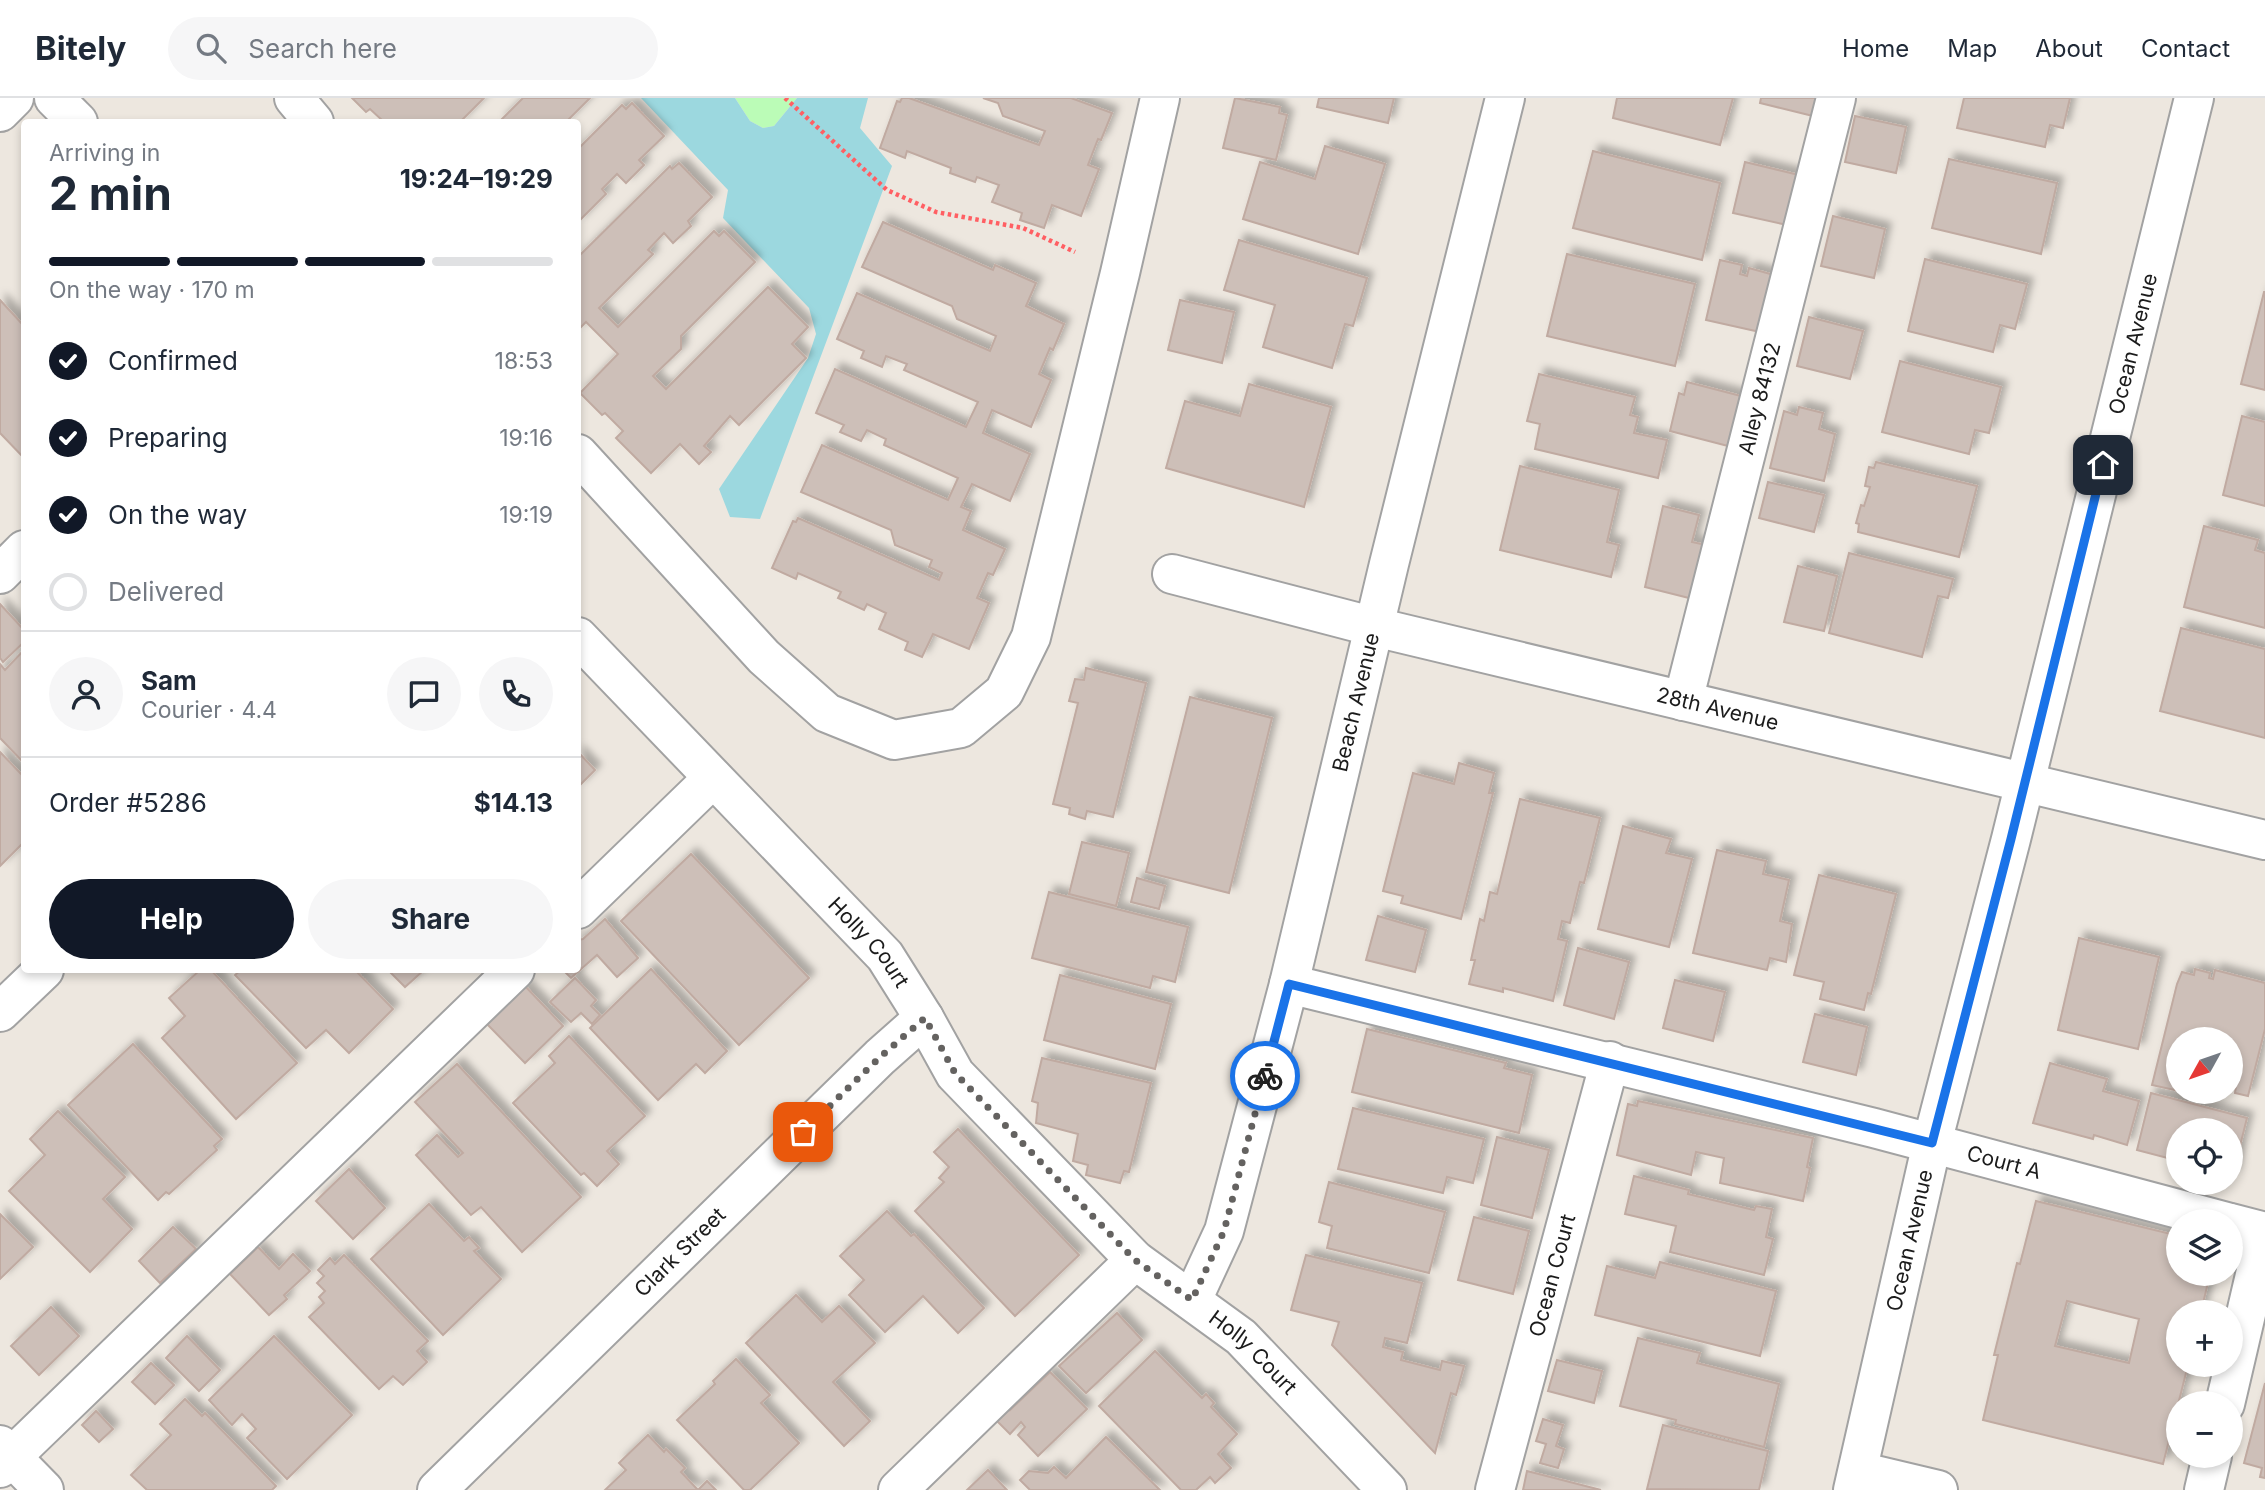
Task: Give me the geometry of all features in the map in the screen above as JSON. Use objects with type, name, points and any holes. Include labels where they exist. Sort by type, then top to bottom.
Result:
[{"type":"street","points":[[0,112],[14,98]]},
{"type":"street","points":[[294,98],[312,119]]},
{"type":"street","points":[[581,457],[764,657],[827,713],[894,740],[961,728],[1004,692],[1031,636],[1160,98]]},
{"type":"street","name":"Beach Avenue","points":[[1192,1300],[1224,1231],[1289,984],[1505,98]]},
{"type":"street","name":"Alley 84132","points":[[1682,701],[1836,98]]},
{"type":"street","name":"Ocean Avenue","points":[[1856,1480],[1932,1143],[2194,98]]},
{"type":"street","points":[[0,574],[21,553]]},
{"type":"street","name":"28th Avenue","points":[[1172,574],[1375,627],[2265,840]]},
{"type":"street","name":"Holly Court","points":[[581,640],[885,956],[925,1018],[955,1073],[1135,1260],[1241,1337],[1376,1486]]},
{"type":"street","points":[[581,906],[713,778]]},
{"type":"street","points":[[0,1012],[41,973]]},
{"type":"street","points":[[44,1490],[4,1457],[512,973]]},
{"type":"street","name":"Court A","points":[[1289,984],[1609,1061],[2180,1209]]},
{"type":"street","name":"Clark Street","points":[[437,1490],[880,1057],[925,1018]]},
{"type":"street","name":"Ocean Court","points":[[1495,1490],[1609,1061]]},
{"type":"street","name":"Court A","points":[[2243,1226],[2265,1231]]},
{"type":"street","points":[[2228,1391],[2265,1231]]},
{"type":"street","points":[[898,1490],[1135,1260]]},
{"type":"street","points":[[2204,1490],[2209,1468]]},
{"type":"street","points":[[1856,1480],[1938,1490]]},
{"type":"path","points":[[785,98],[887,190],[936,212],[1023,228],[1120,273]]},
{"type":"green space","points":[[735,98],[797,98],[774,126],[763,128],[750,121]]},
{"type":"water","points":[[641,98],[735,98],[750,121],[763,128],[774,126],[797,98],[868,98],[860,128],[892,166],[760,519],[730,517],[719,489],[808,358],[816,334],[809,308],[723,218],[728,190]]},
{"type":"building","points":[[352,98],[484,98],[463,119],[381,119],[370,109],[366,112]]},
{"type":"building","points":[[523,98],[590,98],[569,119],[502,119]]},
{"type":"building","points":[[902,98],[909,98],[1039,145],[1045,131],[1003,116],[998,103],[983,98],[1071,98],[1112,113],[1088,165],[1099,169],[1081,216],[1052,205],[1044,228],[1020,220],[1022,213],[992,202],[999,185],[977,177],[975,182],[950,173],[951,168],[907,151],[905,158],[880,148],[897,101],[900,102]]},
{"type":"building","points":[[1235,98],[1280,107],[1279,113],[1287,115],[1276,160],[1223,148]]},
{"type":"building","points":[[1319,98],[1394,98],[1388,123],[1317,107]]},
{"type":"building","points":[[1617,98],[1733,98],[1720,145],[1613,118]]},
{"type":"building","points":[[1761,98],[1818,98],[1813,116],[1760,103]]},
{"type":"building","points":[[1964,98],[2070,98],[2063,128],[2050,125],[2045,147],[1957,128]]},
{"type":"building","points":[[632,103],[664,136],[639,160],[644,165],[626,183],[617,174],[602,189],[606,194],[581,219],[581,146],[622,105],[626,109]]},
{"type":"building","points":[[1855,116],[1906,127],[1896,173],[1845,162]]},
{"type":"building","points":[[1325,146],[1385,164],[1358,254],[1243,219],[1260,162],[1315,179]]},
{"type":"building","points":[[1593,151],[1720,183],[1702,260],[1573,228]]},
{"type":"building","points":[[1949,159],[2057,183],[2041,254],[1932,228]]},
{"type":"building","points":[[1745,162],[1799,175],[1787,225],[1733,213]]},
{"type":"building","points":[[679,163],[712,197],[688,221],[691,226],[673,243],[664,233],[648,250],[653,254],[599,308],[618,327],[714,231],[719,236],[724,231],[755,262],[681,336],[681,349],[653,376],[666,389],[768,287],[808,327],[792,344],[806,358],[739,425],[730,416],[704,446],[711,452],[699,464],[680,444],[651,473],[616,438],[623,431],[581,394],[618,354],[586,322],[581,327],[581,254],[670,166],[672,169]]},
{"type":"building","points":[[1833,216],[1885,229],[1874,278],[1821,266]]},
{"type":"building","points":[[883,222],[993,270],[995,265],[1036,283],[1026,306],[1064,324],[1039,374],[1051,380],[1031,427],[992,410],[983,433],[1030,454],[1010,501],[972,484],[961,507],[971,511],[963,530],[1005,549],[993,575],[988,573],[977,598],[989,603],[969,649],[933,634],[922,657],[905,650],[908,642],[879,629],[886,613],[867,604],[864,610],[838,598],[841,592],[798,573],[796,579],[772,568],[793,521],[796,522],[798,518],[939,580],[942,573],[929,567],[932,560],[895,545],[891,530],[801,492],[822,445],[948,500],[958,478],[884,445],[886,439],[867,430],[861,441],[840,432],[844,425],[816,413],[835,369],[966,427],[978,402],[904,370],[907,364],[886,356],[882,367],[861,358],[864,351],[837,339],[857,293],[990,351],[996,336],[957,319],[952,306],[862,267]]},
{"type":"building","points":[[1239,240],[1367,278],[1353,326],[1345,324],[1332,368],[1263,347],[1275,305],[1224,290]]},
{"type":"building","points":[[1567,254],[1695,284],[1675,366],[1547,336]]},
{"type":"building","points":[[1925,259],[2027,284],[2015,329],[2000,325],[1993,352],[1908,331]]},
{"type":"building","points":[[1720,260],[1742,265],[1740,274],[1747,276],[1749,268],[1774,275],[1760,332],[1706,320]]},
{"type":"building","points":[[2265,292],[2265,390],[2241,384]]},
{"type":"building","points":[[0,300],[21,323],[21,455],[0,433]]},
{"type":"building","points":[[1180,300],[1234,312],[1222,363],[1168,350]]},
{"type":"building","points":[[1809,317],[1863,331],[1850,379],[1797,366]]},
{"type":"building","points":[[1900,361],[2001,387],[1989,433],[1975,430],[1969,454],[1882,432]]},
{"type":"building","points":[[1539,374],[1635,397],[1630,415],[1638,417],[1634,433],[1667,440],[1658,478],[1535,449],[1540,424],[1527,421]]},
{"type":"building","points":[[1687,382],[1741,396],[1728,446],[1670,431],[1679,393],[1684,395]]},
{"type":"building","points":[[1249,384],[1331,407],[1304,507],[1166,468],[1185,401],[1240,416]]},
{"type":"building","points":[[1799,407],[1823,413],[1819,429],[1835,434],[1824,481],[1770,468],[1784,411],[1797,415]]},
{"type":"building","points":[[2242,416],[2265,422],[2265,506],[2223,495]]},
{"type":"building","points":[[1876,462],[1977,486],[1959,557],[1858,532],[1859,524],[1856,523],[1870,487],[1865,486],[1869,467],[1874,468]]},
{"type":"building","points":[[1520,466],[1619,490],[1607,542],[1619,545],[1611,577],[1500,550]]},
{"type":"building","points":[[1768,482],[1824,495],[1814,532],[1759,518]]},
{"type":"building","points":[[1663,506],[1699,515],[1692,542],[1706,545],[1693,599],[1645,587]]},
{"type":"building","points":[[2204,526],[2258,540],[2255,550],[2265,553],[2265,628],[2184,607]]},
{"type":"building","points":[[1849,553],[1953,579],[1948,598],[1938,596],[1922,657],[1829,633]]},
{"type":"building","points":[[1798,566],[1837,576],[1824,631],[1784,622]]},
{"type":"building","points":[[0,604],[21,627],[21,645],[3,662],[0,658]]},
{"type":"building","points":[[2181,628],[2265,649],[2265,738],[2160,711]]},
{"type":"building","points":[[21,653],[21,760],[0,738],[0,664],[5,670]]},
{"type":"building","points":[[1086,668],[1146,683],[1113,817],[1087,811],[1085,819],[1069,814],[1070,808],[1053,804],[1078,703],[1069,701],[1075,679],[1084,680]]},
{"type":"building","points":[[1190,697],[1272,718],[1229,893],[1146,872]]},
{"type":"building","points":[[0,752],[21,774],[21,845],[0,866]]},
{"type":"building","points":[[581,755],[595,770],[581,784]]},
{"type":"building","points":[[1459,763],[1494,773],[1489,793],[1493,793],[1461,919],[1401,903],[1403,896],[1383,891],[1413,773],[1454,784]]},
{"type":"building","points":[[1520,799],[1600,818],[1584,883],[1580,882],[1570,923],[1562,921],[1558,939],[1567,941],[1553,1001],[1503,988],[1503,992],[1469,984],[1480,919],[1484,921],[1490,892],[1497,894]]},
{"type":"building","points":[[1623,826],[1671,839],[1666,853],[1692,859],[1669,947],[1598,929]]},
{"type":"building","points":[[1082,842],[1129,853],[1116,906],[1069,894]]},
{"type":"building","points":[[1717,850],[1766,861],[1763,874],[1789,880],[1780,921],[1792,924],[1786,962],[1770,958],[1767,970],[1693,953]]},
{"type":"building","points":[[691,854],[809,978],[739,1045],[621,921]]},
{"type":"building","points":[[1819,875],[1896,894],[1871,994],[1868,993],[1864,1010],[1820,999],[1824,982],[1794,975]]},
{"type":"building","points":[[1137,878],[1165,886],[1159,909],[1131,902]]},
{"type":"building","points":[[1049,892],[1188,927],[1175,982],[1153,976],[1150,988],[1032,958]]},
{"type":"building","points":[[1378,916],[1426,930],[1415,972],[1366,960]]},
{"type":"building","points":[[605,919],[638,958],[617,977],[597,955],[581,969],[583,939]]},
{"type":"building","points":[[2079,938],[2159,957],[2138,1049],[2058,1030]]},
{"type":"building","points":[[1578,948],[1629,962],[1614,1019],[1564,1005]]},
{"type":"building","points":[[651,969],[727,1051],[705,1073],[696,1064],[658,1100],[590,1028]]},
{"type":"building","points":[[2195,969],[2210,973],[2209,978],[2213,979],[2215,970],[2265,983],[2265,1029],[2248,1096],[2244,1095],[2244,1027],[2166,1027],[2182,972],[2194,975]]},
{"type":"building","points":[[197,973],[214,973],[297,1063],[236,1119],[162,1038],[185,1016],[169,998]]},
{"type":"building","points":[[358,973],[393,1009],[349,1053],[326,1030],[306,1048],[235,975]]},
{"type":"building","points":[[391,973],[421,973],[405,987]]},
{"type":"building","points":[[1060,975],[1171,1004],[1155,1069],[1044,1040]]},
{"type":"building","points":[[575,978],[596,1000],[591,1006],[600,1015],[592,1024],[581,1013],[571,1022],[550,1002]]},
{"type":"building","points":[[1675,980],[1725,992],[1713,1041],[1663,1028]]},
{"type":"building","points":[[524,985],[563,1026],[525,1063],[486,1023]]},
{"type":"building","points":[[1815,1014],[1867,1027],[1856,1075],[1803,1062]]},
{"type":"building","points":[[2166,1028],[2166,1088],[2152,1085]]},
{"type":"building","points":[[1367,1029],[1506,1063],[1504,1068],[1532,1075],[1519,1133],[1352,1092]]},
{"type":"building","points":[[569,1036],[645,1116],[607,1151],[619,1164],[597,1186],[584,1173],[581,1175],[513,1103],[555,1063],[549,1056]]},
{"type":"building","points":[[133,1044],[222,1139],[214,1146],[217,1150],[169,1194],[166,1192],[158,1200],[68,1105]]},
{"type":"building","points":[[1042,1058],[1151,1083],[1129,1172],[1124,1171],[1120,1183],[1086,1175],[1088,1165],[1073,1161],[1078,1134],[1036,1123],[1038,1103],[1032,1101]]},
{"type":"building","points":[[2050,1063],[2107,1079],[2103,1091],[2139,1101],[2127,1145],[2094,1135],[2093,1139],[2033,1123]]},
{"type":"building","points":[[457,1064],[581,1197],[522,1252],[481,1207],[471,1215],[416,1155],[437,1135],[458,1157],[463,1153],[415,1102]]},
{"type":"building","points":[[2151,1093],[2166,1097],[2166,1104],[2193,1104],[2247,1118],[2243,1134],[2243,1118],[2166,1118],[2166,1158],[2137,1150]]},
{"type":"building","points":[[1638,1101],[1813,1138],[1803,1201],[1720,1183],[1724,1158],[1696,1152],[1691,1175],[1617,1155],[1628,1104],[1637,1106]]},
{"type":"building","points":[[1353,1108],[1484,1139],[1473,1183],[1447,1177],[1443,1193],[1338,1169]]},
{"type":"building","points":[[58,1111],[125,1177],[103,1199],[132,1229],[90,1272],[9,1191],[45,1155],[30,1139]]},
{"type":"building","points":[[958,1129],[1079,1255],[1015,1316],[915,1211],[944,1182],[939,1178],[949,1167],[934,1152]]},
{"type":"building","points":[[1497,1137],[1549,1150],[1532,1218],[1481,1205]]},
{"type":"building","points":[[349,1169],[385,1208],[353,1239],[316,1201]]},
{"type":"building","points":[[1634,1176],[1689,1190],[1688,1194],[1754,1210],[1756,1206],[1772,1209],[1766,1237],[1773,1239],[1764,1275],[1670,1252],[1676,1226],[1625,1214]]},
{"type":"building","points":[[1329,1182],[1445,1212],[1429,1273],[1327,1248],[1332,1226],[1319,1222]]},
{"type":"building","points":[[2036,1201],[2166,1233],[2166,1286],[2207,1286],[2204,1300],[2166,1300],[2166,1377],[2185,1377],[2181,1391],[2166,1391],[2166,1452],[2163,1464],[1983,1420],[1998,1355],[1994,1355],[2017,1263],[2020,1264]],"holes":[[[2067,1301],[2139,1319],[2129,1363],[2055,1346]]]},
{"type":"building","points":[[429,1204],[464,1241],[469,1237],[479,1248],[474,1251],[501,1279],[443,1335],[371,1259]]},
{"type":"building","points":[[887,1211],[911,1236],[914,1234],[984,1308],[958,1333],[923,1296],[885,1332],[849,1295],[864,1280],[840,1256]]},
{"type":"building","points":[[0,1214],[33,1247],[0,1279]]},
{"type":"building","points":[[1474,1217],[1529,1231],[1513,1294],[1458,1280]]},
{"type":"building","points":[[173,1227],[196,1249],[160,1283],[139,1261]]},
{"type":"building","points":[[258,1247],[279,1269],[293,1254],[310,1271],[284,1295],[287,1299],[269,1315],[230,1274]]},
{"type":"building","points":[[344,1255],[428,1341],[417,1351],[427,1362],[403,1385],[393,1376],[379,1389],[309,1317],[324,1303],[319,1297],[325,1291],[317,1283],[324,1276],[318,1270],[330,1258],[335,1264]]},
{"type":"building","points":[[1306,1255],[1422,1283],[1407,1343],[1385,1338],[1383,1347],[1403,1352],[1401,1360],[1440,1370],[1442,1361],[1464,1366],[1456,1395],[1451,1393],[1435,1453],[1332,1345],[1339,1322],[1291,1310]]},
{"type":"building","points":[[1660,1262],[1776,1291],[1760,1356],[1595,1315],[1607,1266],[1655,1278]]},
{"type":"building","points":[[796,1295],[822,1322],[839,1306],[875,1343],[833,1382],[870,1421],[844,1446],[746,1343]]},
{"type":"building","points":[[51,1307],[79,1336],[39,1375],[11,1346]]},
{"type":"building","points":[[1117,1313],[1142,1340],[1086,1393],[1059,1366]]},
{"type":"building","points":[[187,1336],[220,1370],[199,1391],[166,1358]]},
{"type":"building","points":[[274,1336],[352,1415],[287,1479],[247,1438],[256,1429],[242,1414],[232,1425],[209,1400]]},
{"type":"building","points":[[1638,1338],[1700,1353],[1697,1363],[1779,1384],[1764,1447],[1675,1424],[1676,1420],[1620,1406]]},
{"type":"building","points":[[1155,1351],[1202,1398],[1206,1394],[1214,1403],[1211,1407],[1237,1434],[1218,1454],[1231,1468],[1215,1483],[1210,1477],[1196,1490],[1181,1490],[1099,1406]]},
{"type":"building","points":[[736,1359],[770,1395],[761,1403],[799,1443],[750,1490],[744,1490],[677,1420],[715,1384],[713,1381]]},
{"type":"building","points":[[1557,1360],[1602,1371],[1594,1403],[1548,1391]]},
{"type":"building","points":[[151,1363],[174,1385],[155,1404],[132,1382]]},
{"type":"building","points":[[1050,1372],[1087,1409],[1038,1456],[1018,1435],[1025,1427],[1021,1422],[1010,1434],[996,1420]]},
{"type":"building","points":[[2265,1383],[2265,1478],[2260,1477],[2262,1468],[2244,1463]]},
{"type":"building","points":[[185,1399],[202,1416],[205,1413],[276,1486],[272,1490],[147,1490],[131,1475],[171,1435],[160,1424]]},
{"type":"building","points":[[96,1411],[113,1429],[99,1442],[82,1425]]},
{"type":"building","points":[[1543,1419],[1563,1425],[1556,1446],[1564,1449],[1558,1468],[1540,1463],[1546,1444],[1536,1441]]},
{"type":"building","points":[[1663,1425],[1768,1451],[1759,1490],[1647,1489]]},
{"type":"building","points":[[648,1435],[685,1468],[681,1472],[698,1490],[605,1490],[626,1470],[619,1463]]},
{"type":"building","points":[[1106,1437],[1160,1490],[1030,1490],[1020,1480],[1029,1471],[1048,1473],[1054,1467],[1066,1478]]},
{"type":"building","points":[[988,1470],[1007,1490],[967,1490]]},
{"type":"building","points":[[1527,1471],[1601,1490],[1523,1490]]},
{"type":"building","points":[[707,1481],[716,1490],[698,1490]]},
{"type":"way so far","points":[[803,1132],[880,1057],[925,1018],[955,1073],[1135,1260],[1192,1300],[1224,1231],[1265,1076]]},
{"type":"route","points":[[1265,1076],[1289,984],[1932,1143],[2011,839],[2103,465]]}]
